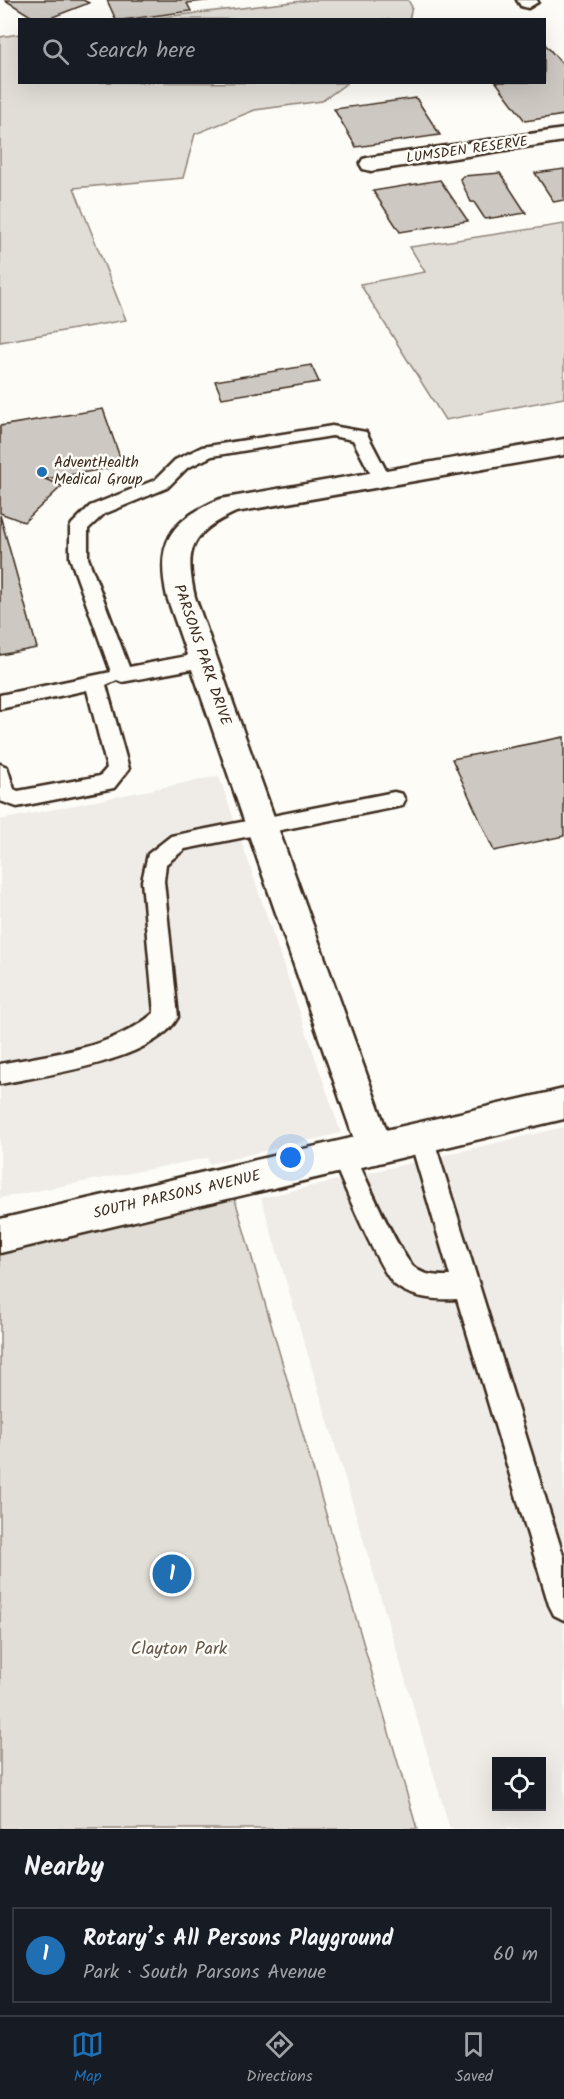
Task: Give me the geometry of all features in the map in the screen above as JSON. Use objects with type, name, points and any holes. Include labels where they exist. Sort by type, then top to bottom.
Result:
[{"type":"street","name":"LUMSDEN RESERVE","points":[[371,164],[564,135]]},
{"type":"street","name":"PARSONS PARK DRIVE","points":[[359,1152],[262,826],[174,573],[174,556],[180,540],[192,525],[209,513],[230,505],[564,447]]},
{"type":"street","name":"SOUTH PARSONS AVENUE","points":[[0,1236],[564,1104]]},
{"type":"lane","points":[[122,675],[79,558],[79,528],[97,510],[161,484],[182,464],[208,451],[332,431],[360,436],[381,478]]},
{"type":"lane","points":[[0,702],[203,660]]},
{"type":"lane","points":[[0,772],[4,794],[17,800],[107,783],[118,769],[95,681]]},
{"type":"lane","points":[[0,1074],[102,1052],[130,1043],[153,1030],[166,1017],[153,881],[156,860],[179,842],[394,800]]},
{"type":"lane","points":[[421,1137],[564,1605]]},
{"type":"lane","points":[[359,1152],[385,1244],[404,1276],[430,1288],[466,1287]]},
{"type":"shaded area","points":[[219,776],[341,1133],[209,1164],[207,1158],[0,1198],[0,820]]},
{"type":"shaded area","points":[[564,1127],[564,1829],[450,1829],[261,1198]]},
{"type":"green space","points":[[311,0],[408,0],[412,7],[409,18],[155,18]]},
{"type":"green space","points":[[18,34],[18,84],[346,84],[322,101],[255,110],[195,134],[183,178],[74,188],[126,320],[0,342],[0,37]]},
{"type":"green space","points":[[564,224],[564,398],[445,420],[360,284],[425,272],[410,247]]},
{"type":"green space","name":"Clayton Park","points":[[230,1182],[417,1829],[0,1829],[0,1236]]},
{"type":"building","points":[[5,0],[83,0],[89,3],[50,18],[34,18]]},
{"type":"building","points":[[107,0],[213,0],[187,3],[191,11],[137,18],[115,18]]},
{"type":"building","points":[[546,45],[564,66],[564,115],[525,121],[497,84],[546,84]]},
{"type":"building","points":[[416,98],[440,135],[356,147],[334,109]]},
{"type":"building","points":[[564,169],[564,200],[554,202],[535,173]]},
{"type":"building","points":[[500,173],[526,213],[485,219],[474,202],[471,202],[460,179],[463,176]]},
{"type":"building","points":[[440,180],[468,221],[400,232],[373,191]]},
{"type":"building","points":[[311,365],[319,382],[222,398],[215,381]]},
{"type":"building","name":"AdventHealth Medical Group","points":[[103,409],[123,466],[45,479],[62,486],[24,522],[0,513],[0,426]]},
{"type":"building","points":[[0,515],[37,648],[0,655]]},
{"type":"building","points":[[564,737],[564,836],[494,851],[452,759]]},
{"type":"place","name":"AdventHealth Medical Group","points":[[42,472]]},
{"type":"place","name":"Rotary’s All Persons Playground","points":[[172,1574]]}]
